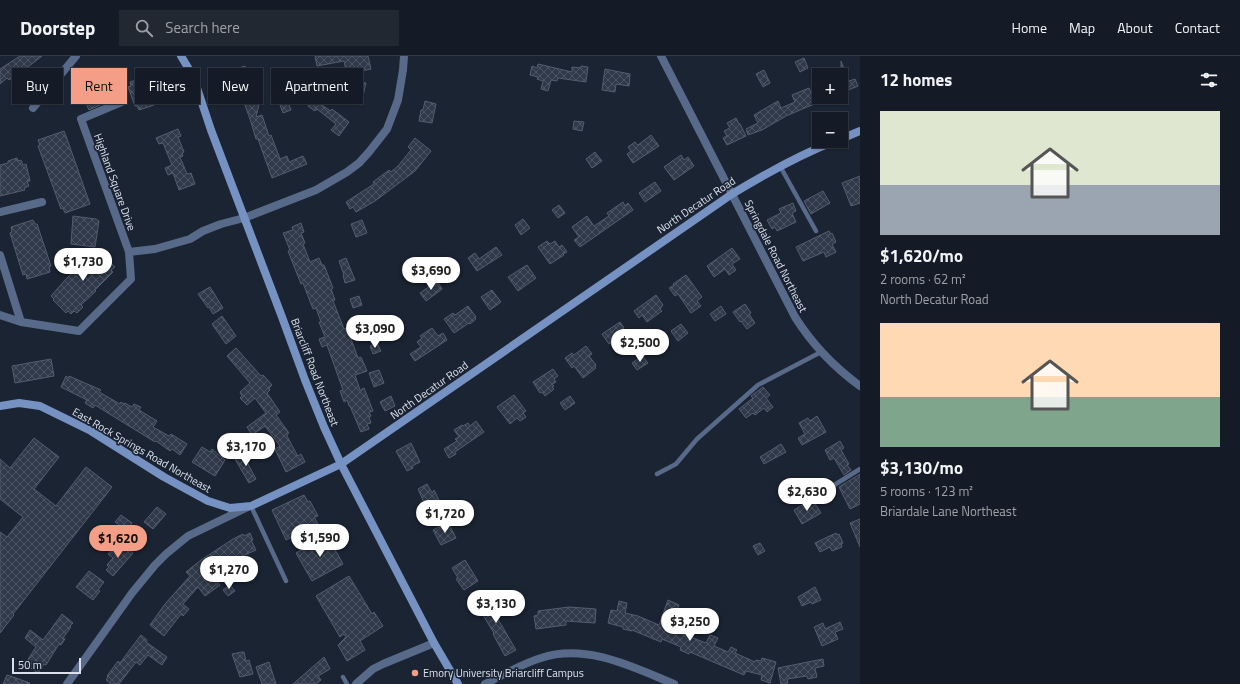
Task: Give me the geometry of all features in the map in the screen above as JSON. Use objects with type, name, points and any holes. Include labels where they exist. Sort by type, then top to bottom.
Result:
[{"type":"main road","name":"Briarcliff Road Northeast","points":[[181,56],[193,76],[244,218],[305,380],[341,464],[434,643],[458,684]]},
{"type":"main road","points":[[848,136],[860,131]]},
{"type":"main road","name":"North Decatur Road","points":[[250,506],[341,464],[732,194],[780,166],[820,148]]},
{"type":"main road","name":"East Rock Springs Road Northeast","points":[[0,406],[20,403],[40,406],[91,431],[164,477],[208,502],[230,508],[250,506]]},
{"type":"street","points":[[33,108],[76,56]]},
{"type":"street","points":[[129,252],[155,249],[190,239],[203,231],[221,224],[244,218],[316,190],[330,183],[359,163],[387,129],[398,100],[404,56]]},
{"type":"street","name":"Springdale Road Northeast","points":[[661,56],[795,317],[821,352],[860,386]]},
{"type":"street","name":"Highland Square Drive","points":[[0,315],[21,322],[79,331],[131,279],[129,252],[81,119],[117,104]]},
{"type":"street","points":[[0,212],[42,202]]},
{"type":"street","points":[[0,255],[21,322]]},
{"type":"street","name":"North Decatur Road","points":[[67,684],[132,594],[155,565],[166,554],[188,536],[250,506]]},
{"type":"street","points":[[356,684],[374,669],[383,664],[434,643]]},
{"type":"street","points":[[485,684],[522,665],[557,654],[595,655],[637,669],[674,684]]},
{"type":"lane","points":[[780,166],[816,231]]},
{"type":"lane","points":[[657,474],[676,464],[697,439],[758,385],[821,352]]},
{"type":"lane","points":[[815,497],[860,469]]},
{"type":"lane","points":[[250,506],[286,581]]},
{"type":"lane","points":[[343,677],[347,684]]},
{"type":"building","points":[[20,56],[42,56],[27,68],[12,68],[12,78],[9,80],[7,78],[0,84],[0,69]]},
{"type":"building","points":[[315,56],[368,56],[371,69],[363,71],[363,68],[346,68],[344,61],[317,66]]},
{"type":"building","points":[[804,58],[808,68],[800,72],[795,62]]},
{"type":"building","points":[[841,61],[844,68],[838,68],[841,67]]},
{"type":"building","points":[[538,64],[572,72],[572,67],[588,67],[586,82],[558,78],[557,81],[551,80],[548,91],[541,89],[543,81],[537,79],[538,77],[530,75],[532,66],[537,68]]},
{"type":"building","points":[[605,69],[630,74],[629,86],[616,84],[615,92],[602,90]]},
{"type":"building","points":[[764,70],[770,83],[763,87],[756,74]]},
{"type":"building","points":[[848,78],[849,81],[855,79],[858,86],[848,90]]},
{"type":"building","points":[[135,80],[135,104],[157,104],[139,110],[137,106],[135,106],[128,87],[131,86],[130,82]]},
{"type":"building","points":[[363,82],[366,83],[363,96]]},
{"type":"building","points":[[809,88],[812,95],[812,104],[814,104],[786,116],[762,130],[748,135],[746,129],[758,123],[754,115],[778,101],[781,108],[795,102],[792,95]]},
{"type":"building","points":[[425,101],[436,104],[432,123],[419,121],[421,110],[423,110]]},
{"type":"building","points":[[86,104],[102,104],[89,110]]},
{"type":"building","points":[[244,104],[259,104],[256,117],[262,115],[269,136],[271,135],[280,159],[287,156],[289,162],[303,156],[307,164],[272,178],[258,139],[256,139]]},
{"type":"building","points":[[289,104],[291,110],[283,113],[280,105]]},
{"type":"building","points":[[309,104],[320,104],[331,111],[332,109],[349,122],[339,136],[331,130],[336,124],[317,109],[315,111],[308,106]]},
{"type":"building","points":[[736,118],[746,136],[727,145],[723,138],[727,136],[724,131],[730,128],[727,123]]},
{"type":"building","points":[[574,121],[584,122],[582,131],[573,129]]},
{"type":"building","points":[[178,129],[181,136],[178,137],[184,152],[182,153],[183,156],[180,157],[187,174],[191,173],[195,184],[179,190],[173,173],[168,175],[165,168],[172,165],[163,143],[159,144],[156,138]]},
{"type":"building","points":[[64,131],[90,204],[65,213],[63,208],[61,209],[38,146],[40,145],[38,140]]},
{"type":"building","points":[[651,135],[659,146],[633,163],[627,154],[631,151],[628,147],[635,142],[638,145]]},
{"type":"building","points":[[415,138],[431,151],[415,171],[375,201],[356,212],[353,207],[350,209],[346,202],[374,184],[373,182],[389,170],[391,172],[398,166],[411,150],[408,147]]},
{"type":"building","points":[[595,152],[602,161],[592,168],[586,159]]},
{"type":"building","points":[[681,155],[684,160],[688,157],[694,166],[674,180],[664,167]]},
{"type":"building","points":[[17,158],[18,161],[21,160],[23,165],[26,164],[30,181],[27,181],[29,186],[24,188],[25,190],[0,196],[0,165]]},
{"type":"building","points":[[860,176],[860,203],[851,206],[842,183]]},
{"type":"building","points":[[655,182],[661,191],[645,202],[639,193]]},
{"type":"building","points":[[823,191],[830,203],[811,214],[804,201]]},
{"type":"building","points":[[623,202],[625,206],[628,203],[633,210],[580,247],[574,240],[579,237],[572,227],[587,216],[594,226],[609,216],[607,213]]},
{"type":"building","points":[[793,203],[796,211],[792,213],[796,222],[777,231],[775,227],[772,229],[767,220],[781,213],[779,209]]},
{"type":"building","points":[[559,205],[565,213],[558,218],[552,210]]},
{"type":"building","points":[[73,216],[96,219],[99,221],[95,247],[71,244]]},
{"type":"building","points":[[523,219],[530,228],[521,235],[515,225]]},
{"type":"building","points":[[33,220],[35,224],[37,224],[51,266],[49,267],[50,272],[27,279],[26,274],[23,275],[10,233],[12,232],[11,227]]},
{"type":"building","points":[[362,220],[367,233],[356,237],[351,224]]},
{"type":"building","points":[[301,223],[304,232],[301,233],[305,243],[303,244],[310,262],[319,258],[322,265],[324,265],[333,288],[331,289],[335,300],[333,301],[344,329],[347,328],[358,358],[361,357],[367,371],[355,375],[360,390],[364,388],[373,411],[369,412],[371,416],[369,417],[371,423],[367,424],[369,429],[361,432],[347,400],[344,402],[340,391],[343,390],[327,345],[322,347],[319,339],[325,337],[319,322],[321,322],[316,308],[313,309],[288,251],[290,250],[283,233],[293,230],[292,227]]},
{"type":"building","points":[[829,231],[830,234],[832,233],[836,242],[832,244],[836,252],[826,257],[824,252],[803,261],[796,247]]},
{"type":"building","points":[[547,241],[550,244],[555,241],[559,247],[562,245],[567,252],[550,264],[538,247]]},
{"type":"building","points":[[496,247],[502,255],[477,271],[468,258],[475,253],[479,259]]},
{"type":"building","points":[[96,248],[115,267],[111,270],[113,272],[81,305],[83,307],[77,313],[74,311],[71,314],[68,311],[66,313],[51,296]]},
{"type":"building","points":[[732,248],[740,259],[732,264],[736,270],[729,275],[725,269],[714,277],[707,266]]},
{"type":"building","points":[[346,258],[355,280],[345,283],[339,261]]},
{"type":"building","points":[[527,265],[536,278],[518,291],[508,277]]},
{"type":"building","points":[[686,275],[702,297],[697,301],[701,306],[691,313],[678,294],[675,296],[669,288]]},
{"type":"building","points":[[437,281],[442,289],[426,301],[420,293]]},
{"type":"building","points":[[210,287],[223,308],[213,314],[198,294]]},
{"type":"building","points":[[492,290],[501,302],[490,310],[481,297]]},
{"type":"building","points":[[656,295],[663,305],[660,309],[662,311],[647,322],[642,315],[639,318],[634,311]]},
{"type":"building","points":[[359,296],[362,305],[353,308],[350,299]]},
{"type":"building","points":[[745,304],[755,323],[747,329],[733,312]]},
{"type":"building","points":[[468,306],[476,319],[454,333],[444,319],[453,313],[455,315]]},
{"type":"building","points":[[721,306],[726,314],[715,321],[710,314]]},
{"type":"building","points":[[222,316],[236,336],[226,344],[212,324]]},
{"type":"building","points":[[371,318],[375,327],[364,331],[360,323]]},
{"type":"building","points":[[620,322],[624,328],[621,330],[623,333],[619,337],[620,338],[609,344],[602,334]]},
{"type":"building","points":[[681,324],[688,333],[678,341],[671,331]]},
{"type":"building","points":[[432,328],[438,336],[443,333],[447,340],[415,361],[410,354],[421,347],[417,342],[422,338],[420,336]]},
{"type":"building","points":[[377,343],[381,351],[373,354],[370,346]]},
{"type":"building","points":[[664,344],[663,350],[658,353],[655,349],[656,345]]},
{"type":"building","points":[[586,346],[592,354],[589,356],[596,365],[596,368],[583,378],[574,366],[572,368],[565,358],[572,353],[574,355]]},
{"type":"building","points":[[236,348],[261,376],[263,375],[272,385],[267,393],[280,412],[276,415],[289,433],[287,436],[296,453],[298,456],[301,454],[305,462],[286,472],[275,449],[280,446],[265,426],[252,435],[247,427],[266,413],[255,398],[247,405],[240,398],[242,396],[240,392],[250,383],[227,356]]},
{"type":"building","points":[[642,356],[648,363],[637,370],[632,363]]},
{"type":"building","points":[[51,359],[54,376],[15,383],[12,366]]},
{"type":"building","points":[[553,369],[558,376],[554,379],[556,382],[552,384],[554,389],[545,396],[542,392],[540,393],[533,382]]},
{"type":"building","points":[[379,370],[384,383],[374,387],[369,373]]},
{"type":"building","points":[[66,376],[101,390],[99,392],[120,404],[121,402],[132,407],[134,404],[141,407],[139,410],[157,421],[153,427],[169,436],[171,434],[187,444],[180,455],[172,449],[170,451],[156,441],[155,442],[95,405],[93,408],[85,403],[87,400],[61,387]]},
{"type":"building","points":[[763,387],[770,395],[766,398],[773,407],[767,412],[764,408],[755,415],[753,413],[746,418],[739,409],[753,398],[751,396]]},
{"type":"building","points":[[514,395],[526,411],[523,413],[526,417],[520,421],[517,418],[510,424],[497,407]]},
{"type":"building","points":[[391,396],[395,406],[385,411],[380,402]]},
{"type":"building","points":[[570,396],[575,403],[565,410],[560,403]]},
{"type":"building","points":[[817,416],[826,432],[802,445],[798,438],[805,434],[799,423],[808,418],[810,421]]},
{"type":"building","points":[[476,421],[484,432],[455,452],[456,454],[449,458],[444,449],[457,441],[455,439],[459,437],[454,430],[468,423],[470,426]]},
{"type":"building","points":[[34,438],[59,457],[34,489],[56,506],[86,467],[112,487],[13,614],[14,615],[0,633],[0,532],[7,537],[23,517],[0,499],[0,459],[10,468]]},
{"type":"building","points":[[840,441],[844,448],[841,450],[849,464],[847,465],[851,470],[844,475],[834,458],[830,460],[825,450]]},
{"type":"building","points":[[411,443],[420,462],[412,466],[413,468],[407,471],[396,451]]},
{"type":"building","points":[[781,444],[786,452],[764,464],[760,457]]},
{"type":"building","points":[[202,447],[210,452],[212,449],[225,460],[215,476],[192,462]]},
{"type":"building","points":[[246,453],[250,460],[247,462],[256,479],[249,483],[235,459]]},
{"type":"building","points":[[860,474],[860,504],[850,509],[839,487]]},
{"type":"building","points":[[427,484],[432,493],[434,490],[441,504],[432,510],[429,505],[426,507],[418,489]]},
{"type":"building","points":[[304,495],[308,502],[310,501],[318,516],[314,517],[318,524],[286,540],[272,510]]},
{"type":"building","points":[[812,499],[821,513],[802,524],[794,510]]},
{"type":"building","points":[[157,507],[166,514],[153,529],[144,522]]},
{"type":"building","points":[[121,515],[132,523],[127,530],[115,522]]},
{"type":"building","points":[[860,519],[860,547],[850,523]]},
{"type":"building","points":[[448,522],[456,538],[441,545],[433,530]]},
{"type":"building","points":[[250,533],[253,540],[251,540],[256,550],[240,557],[213,576],[220,585],[205,596],[198,587],[183,604],[189,609],[183,616],[181,614],[164,636],[150,625],[165,604],[190,576],[186,572],[201,560],[233,539],[243,534],[244,536]]},
{"type":"building","points":[[836,533],[837,535],[839,534],[843,543],[841,544],[842,547],[832,551],[830,547],[820,552],[815,543]]},
{"type":"building","points":[[327,535],[343,564],[312,581],[296,553]]},
{"type":"building","points":[[760,543],[765,551],[758,555],[753,546]]},
{"type":"building","points":[[124,545],[133,553],[113,576],[106,570],[109,567],[107,565],[113,558],[108,554],[113,548],[118,552]]},
{"type":"building","points":[[465,560],[478,581],[464,590],[456,579],[458,578],[452,568]]},
{"type":"building","points":[[89,571],[104,582],[98,590],[100,591],[93,600],[76,587]]},
{"type":"building","points":[[349,576],[372,614],[374,612],[383,626],[360,641],[365,650],[347,661],[338,645],[346,637],[344,634],[340,637],[316,596]]},
{"type":"building","points":[[230,585],[235,591],[228,596],[223,590]]},
{"type":"building","points":[[815,587],[821,600],[802,606],[798,597]]},
{"type":"building","points":[[493,595],[498,604],[496,605],[499,612],[495,614],[516,650],[505,656],[493,634],[494,633],[476,604]]},
{"type":"building","points":[[668,600],[679,605],[675,615],[672,614],[667,628],[706,643],[710,635],[718,638],[714,646],[728,652],[731,647],[737,650],[735,653],[755,662],[756,660],[761,661],[762,658],[776,662],[770,683],[761,680],[762,675],[746,671],[744,675],[690,652],[689,654],[680,650],[681,647],[662,639],[661,642],[632,630],[623,629],[623,627],[608,623],[611,610],[617,611],[619,601],[627,603],[625,613],[638,616],[659,625]]},
{"type":"building","points":[[569,607],[596,609],[595,623],[566,621],[566,625],[536,629],[534,616],[538,615],[538,611]]},
{"type":"building","points":[[62,614],[73,623],[63,638],[65,639],[61,645],[59,644],[46,665],[44,664],[38,673],[25,664],[36,647],[25,638],[30,630],[43,640]]},
{"type":"building","points":[[840,622],[843,629],[835,632],[838,639],[822,646],[814,627],[823,623],[825,629]]},
{"type":"building","points":[[141,635],[147,640],[146,642],[167,657],[162,665],[148,655],[140,665],[136,662],[119,684],[111,684],[106,680],[108,677],[107,676],[118,661],[120,663]]},
{"type":"building","points":[[244,652],[246,661],[249,660],[253,674],[240,677],[232,654]]},
{"type":"building","points":[[324,657],[330,669],[318,676],[321,680],[316,684],[293,684]]},
{"type":"building","points":[[823,659],[824,666],[815,668],[817,677],[808,679],[807,676],[787,679],[788,683],[781,684],[778,668]]},
{"type":"building","points":[[269,662],[276,684],[262,684],[256,667]]},
{"type":"building","points":[[7,675],[30,683],[3,684]]},
{"type":"place","name":"Emory University Briarcliff Campus","points":[[415,673]]}]
